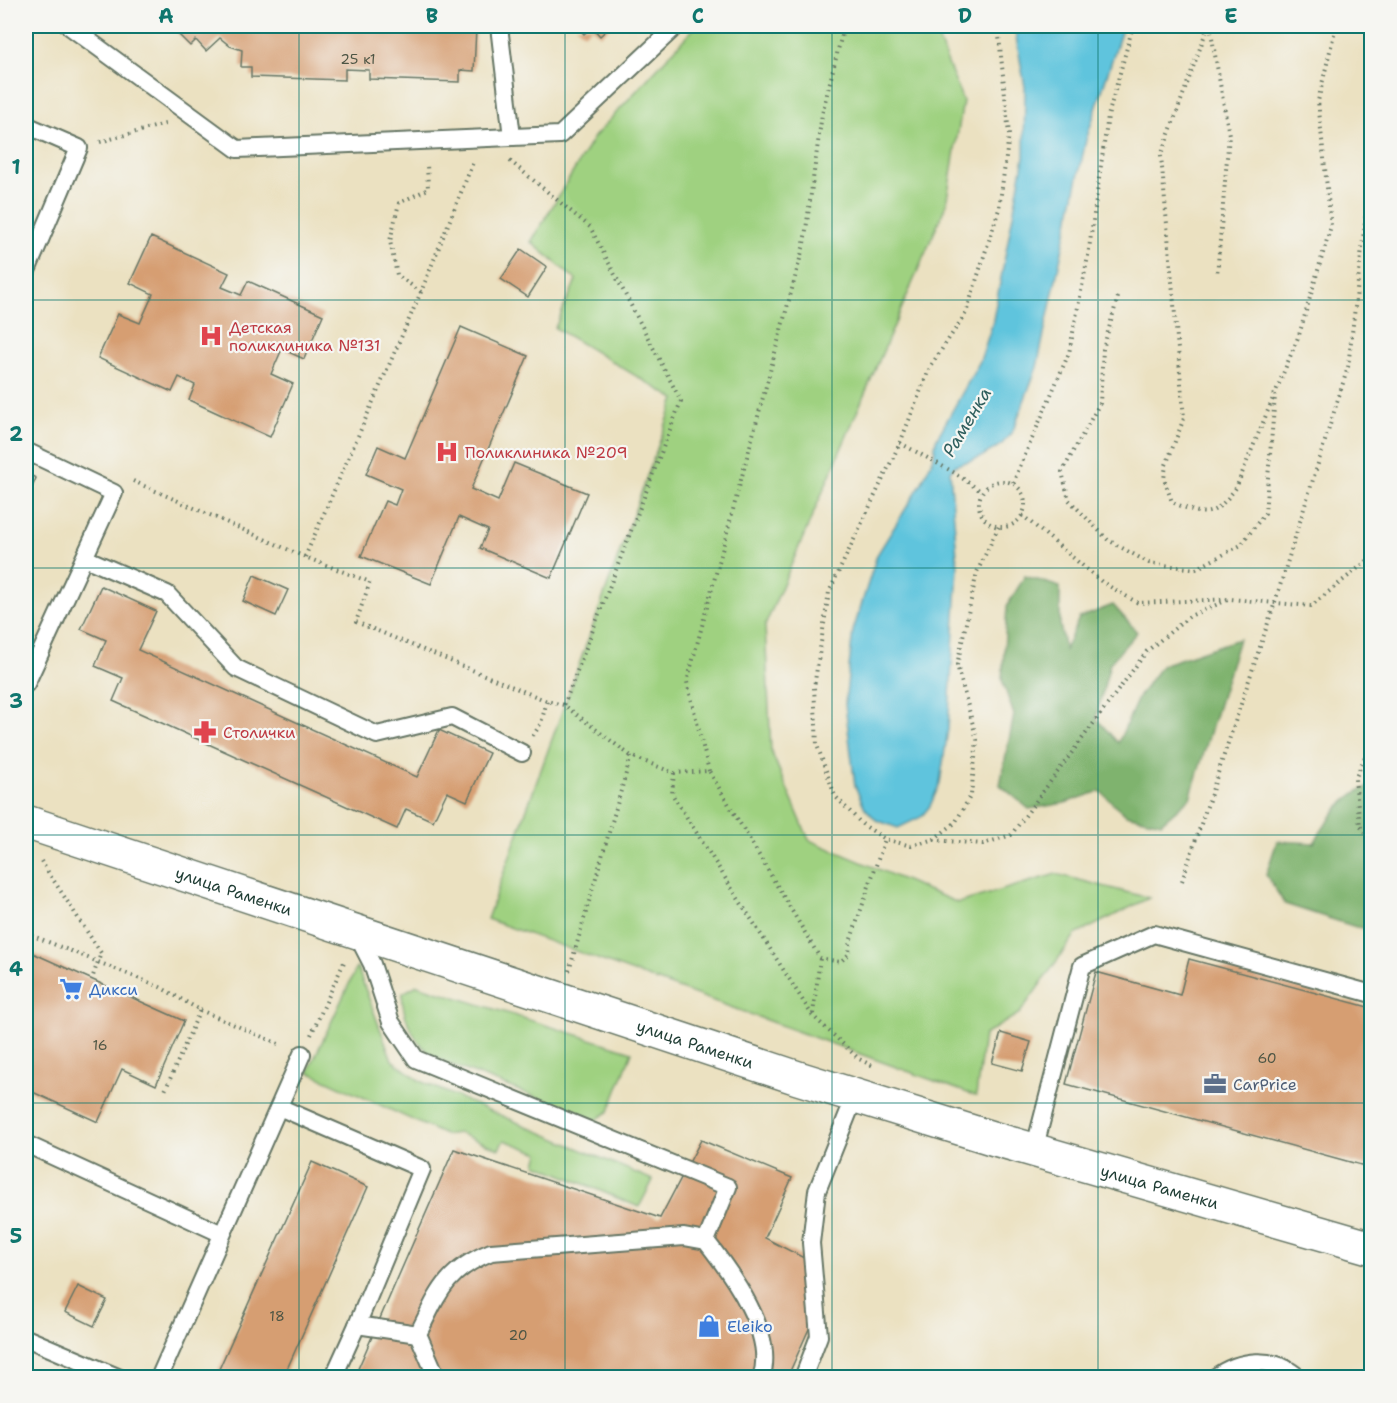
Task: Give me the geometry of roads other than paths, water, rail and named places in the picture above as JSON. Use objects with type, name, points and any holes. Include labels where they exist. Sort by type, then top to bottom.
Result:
[{"type":"street","name":"улица Раменки","points":[[26,822],[351,944],[559,998],[855,1096],[1371,1248]]},
{"type":"lane","points":[[69,26],[237,149],[560,135],[676,26]]},
{"type":"lane","points":[[499,26],[512,137]]},
{"type":"lane","points":[[26,125],[79,148],[26,273]]},
{"type":"lane","points":[[26,451],[114,493],[85,558],[29,666],[26,684]]},
{"type":"lane","points":[[85,558],[167,594],[236,668],[376,735],[452,717],[522,753]]},
{"type":"lane","points":[[1034,1150],[1082,966],[1154,934],[1371,994]]},
{"type":"lane","points":[[351,944],[372,964],[391,1022],[416,1059],[728,1187],[706,1241]]},
{"type":"lane","points":[[159,1377],[302,1054]]},
{"type":"lane","points":[[803,1377],[819,1336],[811,1243],[817,1191],[855,1096]]},
{"type":"lane","points":[[279,1107],[422,1169],[333,1377]]},
{"type":"lane","points":[[26,1144],[222,1234]]},
{"type":"lane","points":[[418,1334],[445,1281],[465,1262],[490,1252],[684,1237],[706,1241],[732,1275],[763,1338],[761,1377]]},
{"type":"lane","points":[[357,1324],[418,1334]]},
{"type":"lane","points":[[418,1334],[437,1377]]},
{"type":"lane","points":[[26,1338],[120,1377]]},
{"type":"lane","points":[[1214,1377],[1245,1361],[1270,1362],[1299,1377]]},
{"type":"water","name":"Раменка","points":[[1014,26],[1123,26],[1086,140],[1037,367],[1012,433],[1001,445],[981,457],[956,465],[950,471],[958,568],[948,729],[940,783],[930,806],[921,817],[898,828],[876,820],[865,808],[855,786],[845,704],[853,631],[877,555],[921,484],[934,456],[936,440],[980,361],[992,325],[1024,157],[1025,87]]},
{"type":"place","name":"Детская поликлиника №131","points":[[211,336]]},
{"type":"place","name":"Поликлиника №209","points":[[447,452]]},
{"type":"place","name":"Столички","points":[[205,732]]},
{"type":"place","name":"Дикси","points":[[71,989]]},
{"type":"place","name":"CarPrice","points":[[1215,1084]]},
{"type":"place","name":"Eleiko","points":[[709,1326]]}]
